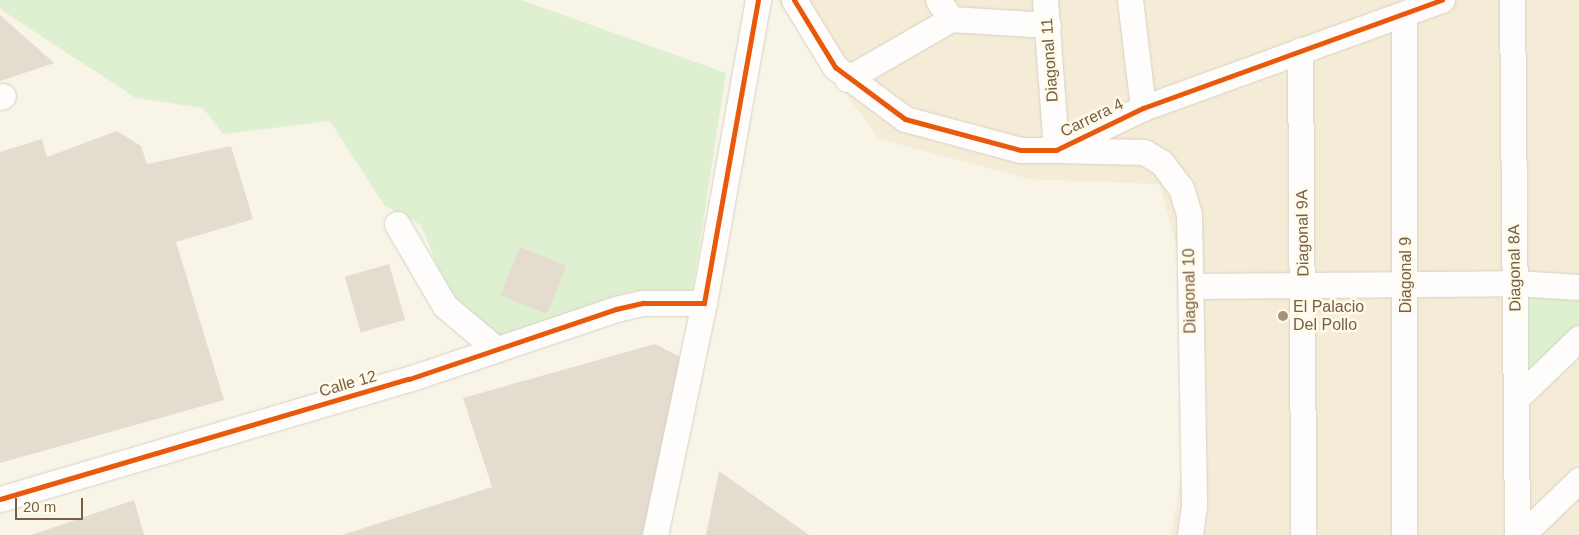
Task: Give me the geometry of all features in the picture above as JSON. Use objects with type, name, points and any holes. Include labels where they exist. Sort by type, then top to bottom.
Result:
[{"type":"street","points":[[655,535],[704,304],[758,0]]},
{"type":"street","name":"Carrera 4","points":[[794,0],[820,47],[848,79],[905,119],[1021,150],[1056,150],[1143,108],[1300,50],[1404,16],[1442,0]]},
{"type":"street","name":"Diagonal 11","points":[[1045,0],[1056,150]]},
{"type":"street","points":[[1130,0],[1143,108]]},
{"type":"street","name":"Diagonal 8A","points":[[1512,0],[1518,397],[1517,535]]},
{"type":"street","points":[[848,79],[946,6],[1048,25]]},
{"type":"street","name":"Diagonal 9","points":[[1404,16],[1407,287],[1404,535]]},
{"type":"street","name":"Diagonal 9A","points":[[1300,50],[1304,288],[1303,535]]},
{"type":"street","name":"Diagonal 10","points":[[1056,150],[1144,152],[1162,163],[1181,188],[1189,214],[1194,506],[1190,535]]},
{"type":"street","points":[[397,224],[445,306],[496,349]]},
{"type":"street","points":[[1190,286],[1304,288],[1515,283],[1579,287]]},
{"type":"street","name":"Calle 12","points":[[0,500],[496,349],[616,309],[643,303],[704,304]]},
{"type":"street","points":[[1518,397],[1579,338]]},
{"type":"street","points":[[1522,535],[1579,480]]},
{"type":"shaded area","points":[[777,0],[1579,0],[1579,535],[1171,535],[1182,472],[1190,293],[1159,184],[1029,179],[879,139]]},
{"type":"green space","points":[[0,0],[521,0],[726,73],[692,294],[631,291],[499,340],[450,298],[421,225],[384,205],[330,121],[223,134],[203,108],[136,98],[0,9]]},
{"type":"green space","points":[[1515,283],[1579,287],[1579,338],[1518,397]]},
{"type":"building","points":[[0,15],[54,63],[0,81]]},
{"type":"building","points":[[117,131],[141,146],[147,164],[231,146],[253,219],[176,242],[224,400],[0,463],[0,152],[42,139],[47,157]]},
{"type":"building","points":[[520,247],[566,266],[547,314],[501,295]]},
{"type":"building","points":[[389,264],[405,320],[361,332],[345,277]]},
{"type":"building","points":[[655,344],[684,359],[651,535],[342,535],[492,487],[463,398]]},
{"type":"building","points":[[719,471],[809,535],[706,535]]},
{"type":"building","points":[[134,500],[144,535],[31,535]]},
{"type":"cycle path","points":[[0,499],[409,379],[616,309],[643,303],[704,303],[758,0]]},
{"type":"cycle path","points":[[794,0],[835,67],[905,119],[1021,150],[1056,150],[1143,108],[1442,0]]},
{"type":"place","name":"El Palacio Del Pollo","points":[[1283,316]]}]
